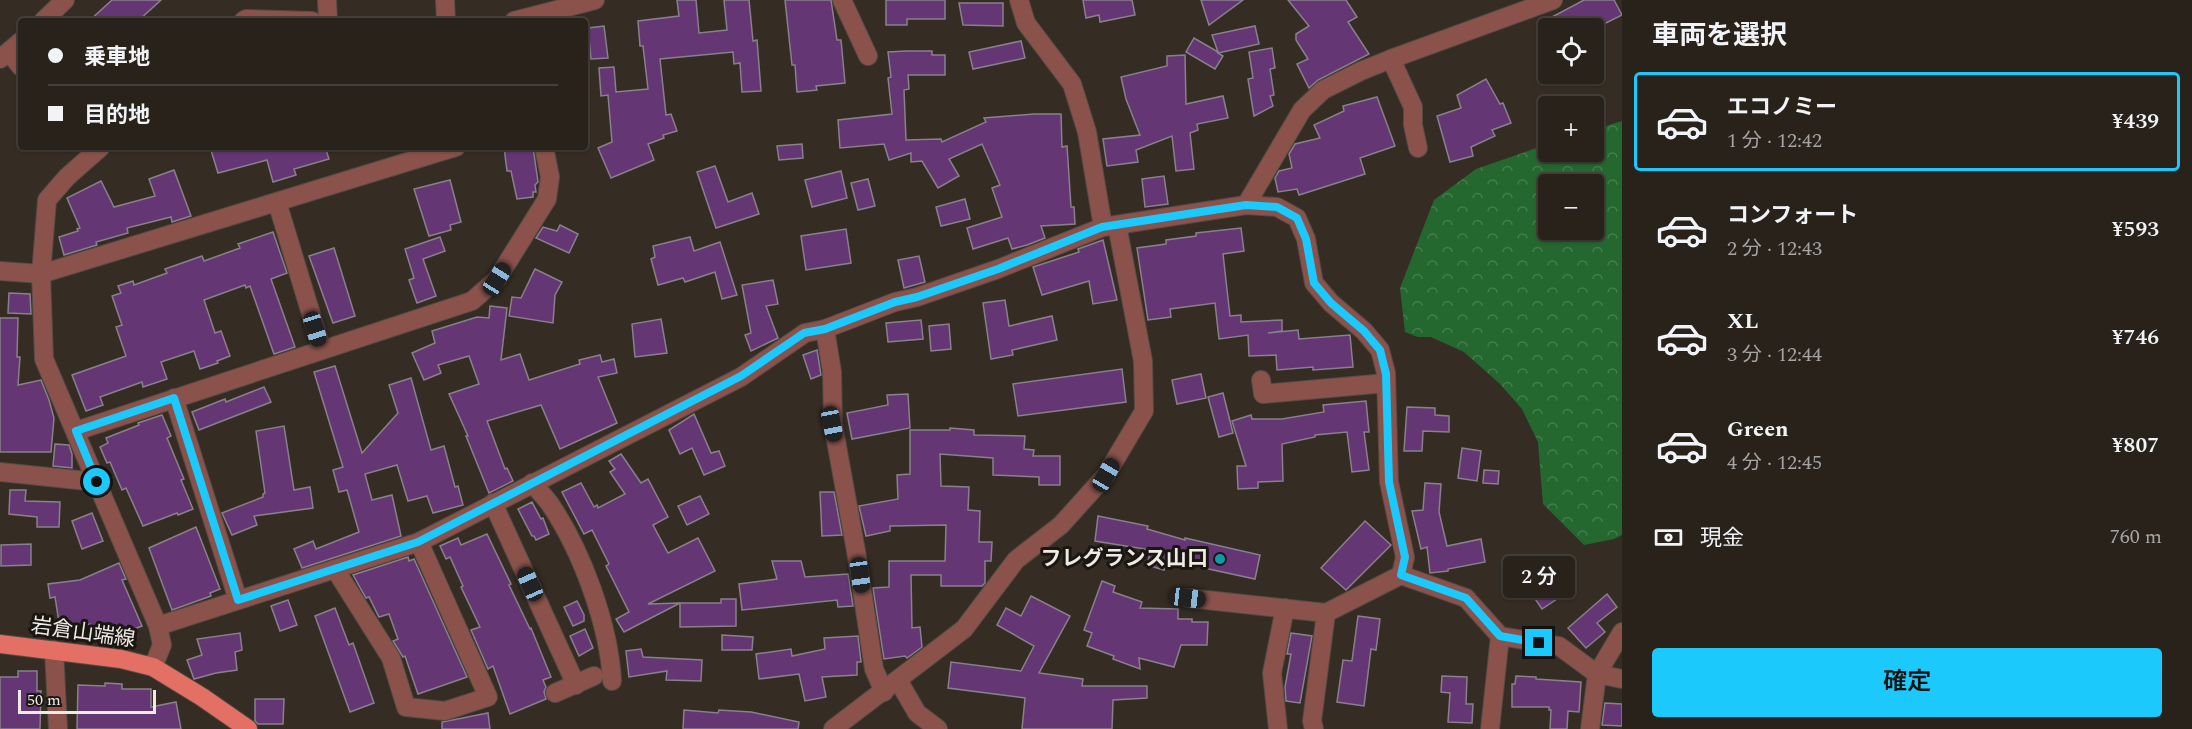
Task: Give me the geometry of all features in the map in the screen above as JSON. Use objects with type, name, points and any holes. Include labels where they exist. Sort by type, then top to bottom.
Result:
[{"type":"main road","name":"岩倉山端線","points":[[0,644],[121,659],[153,667],[248,729]]},
{"type":"street","points":[[46,18],[65,0]]},
{"type":"street","points":[[327,0],[328,18]]},
{"type":"street","points":[[445,0],[446,18]]},
{"type":"street","points":[[523,18],[557,4],[595,0]]},
{"type":"street","points":[[842,0],[868,56]]},
{"type":"street","points":[[833,729],[964,629],[1016,560],[1061,525],[1106,475],[1144,411],[1143,361],[1087,132],[1072,84],[1026,23],[1019,0]]},
{"type":"street","points":[[1246,205],[1302,110],[1323,90],[1391,59],[1553,0]]},
{"type":"street","points":[[1391,59],[1413,107],[1413,124],[1418,148]]},
{"type":"street","points":[[94,150],[47,200],[41,274],[44,359],[158,626],[162,645],[153,667]]},
{"type":"street","points":[[0,271],[41,274],[446,150]]},
{"type":"street","points":[[76,431],[472,301],[497,279],[547,200],[550,177],[545,150]]},
{"type":"street","points":[[276,202],[322,350]]},
{"type":"street","points":[[158,626],[418,542],[741,376],[804,333],[825,329],[895,302],[917,297],[998,269],[1110,226],[1246,205],[1277,207],[1297,218],[1306,239],[1314,283],[1331,303],[1364,331],[1380,350],[1386,374],[1389,482],[1405,557],[1401,575]]},
{"type":"street","points":[[825,329],[832,372],[832,424],[856,551],[874,669],[884,692]]},
{"type":"street","points":[[1261,380],[1263,394],[1386,383]]},
{"type":"street","points":[[174,398],[238,600]]},
{"type":"street","points":[[0,472],[97,482]]},
{"type":"street","points":[[532,483],[550,504],[576,550],[589,582],[611,655],[612,681]]},
{"type":"street","points":[[493,503],[576,684]]},
{"type":"street","points":[[335,569],[392,658],[406,707],[446,720],[488,697],[418,542]]},
{"type":"street","points":[[1188,598],[1326,613],[1401,575],[1466,598],[1500,636],[1559,646],[1598,674],[1622,679]]},
{"type":"street","points":[[1278,729],[1272,673],[1285,608]]},
{"type":"street","points":[[1314,729],[1312,721],[1326,613]]},
{"type":"street","points":[[1590,729],[1598,674],[1622,632]]},
{"type":"street","points":[[1490,729],[1500,636]]},
{"type":"street","points":[[54,650],[58,729]]},
{"type":"street","points":[[555,693],[594,676]]},
{"type":"street","points":[[898,680],[917,713],[938,729]]},
{"type":"green space","points":[[1622,121],[1622,535],[1614,539],[1584,545],[1543,504],[1538,442],[1522,409],[1500,384],[1464,352],[1431,337],[1418,337],[1405,332],[1400,288],[1434,200],[1476,169],[1538,147],[1538,162],[1604,162],[1604,127]]},
{"type":"building","points":[[112,0],[161,0],[141,18],[92,18]]},
{"type":"building","points":[[677,0],[696,0],[699,33],[727,30],[724,0],[749,0],[753,41],[757,40],[761,91],[742,92],[740,63],[734,64],[733,52],[660,59],[666,115],[671,114],[677,131],[663,135],[664,138],[648,144],[654,160],[611,178],[598,148],[612,142],[608,95],[601,96],[599,68],[614,67],[616,92],[648,89],[638,21],[679,16]]},
{"type":"building","points":[[785,0],[831,0],[837,40],[841,40],[845,83],[816,86],[817,90],[797,92]]},
{"type":"building","points":[[886,0],[945,0],[945,19],[907,19],[907,25],[886,25]]},
{"type":"building","points":[[1083,0],[1132,0],[1135,15],[1100,22],[1099,15],[1086,18]]},
{"type":"building","points":[[1201,0],[1243,0],[1209,25]]},
{"type":"building","points":[[1288,0],[1346,0],[1357,17],[1348,22],[1369,54],[1318,80],[1309,88],[1297,64],[1308,59],[1296,40],[1296,34],[1309,26]]},
{"type":"building","points":[[1584,0],[1614,0],[1622,15],[1604,24],[1604,18],[1550,18]]},
{"type":"building","points":[[959,3],[1003,3],[1003,26],[963,25]]},
{"type":"building","points":[[604,26],[608,58],[591,59],[588,28]]},
{"type":"building","points":[[1255,26],[1259,44],[1218,53],[1223,56],[1215,69],[1186,52],[1194,38],[1218,52],[1212,35]]},
{"type":"building","points":[[1021,41],[1025,58],[973,69],[969,52]]},
{"type":"building","points":[[1272,48],[1275,68],[1270,69],[1274,95],[1270,96],[1273,106],[1254,116],[1248,79],[1253,78],[1249,52]]},
{"type":"building","points":[[932,51],[932,55],[945,55],[945,75],[908,75],[909,89],[904,90],[906,140],[941,139],[942,142],[986,122],[984,118],[1061,114],[1062,147],[1067,146],[1071,207],[1074,207],[1075,224],[1041,226],[1045,238],[1012,249],[1008,238],[973,249],[967,228],[1002,217],[992,188],[1000,185],[982,144],[949,159],[959,176],[938,188],[922,161],[911,162],[911,153],[889,160],[884,144],[840,148],[838,120],[892,114],[888,52]]},
{"type":"building","points":[[1185,55],[1186,104],[1223,96],[1228,118],[1197,124],[1198,130],[1190,133],[1194,169],[1176,171],[1172,136],[1136,150],[1138,162],[1107,166],[1103,139],[1140,135],[1126,99],[1121,77],[1167,66],[1167,56]]},
{"type":"building","points":[[1486,79],[1500,104],[1503,103],[1511,123],[1492,130],[1495,136],[1471,147],[1473,156],[1450,162],[1437,116],[1461,108],[1457,95]]},
{"type":"building","points":[[1377,97],[1395,146],[1360,158],[1365,174],[1299,195],[1297,189],[1278,192],[1275,178],[1279,171],[1292,168],[1289,154],[1295,144],[1320,138],[1314,125],[1344,111],[1343,106]]},
{"type":"building","points":[[802,144],[803,158],[779,160],[777,146]]},
{"type":"building","points":[[211,150],[326,150],[329,159],[294,169],[296,175],[273,182],[267,160],[218,173]]},
{"type":"building","points":[[504,150],[533,150],[538,182],[535,185],[536,192],[533,192],[533,197],[517,199],[511,171],[507,171]]},
{"type":"building","points":[[715,166],[728,202],[752,193],[759,214],[716,228],[697,172]]},
{"type":"building","points":[[174,170],[191,216],[172,222],[171,217],[127,228],[128,233],[96,242],[97,245],[64,255],[59,237],[78,231],[77,229],[80,228],[67,198],[101,181],[114,207],[155,196],[149,179]]},
{"type":"building","points":[[841,171],[847,198],[812,207],[805,180]]},
{"type":"building","points":[[1164,176],[1168,204],[1145,207],[1142,179]]},
{"type":"building","points":[[868,179],[875,206],[858,210],[851,183]]},
{"type":"building","points":[[450,180],[461,222],[450,225],[451,230],[429,236],[414,189]]},
{"type":"building","points":[[965,199],[970,219],[941,226],[936,207]]},
{"type":"building","points":[[560,225],[578,234],[569,253],[536,238],[543,227],[557,231]]},
{"type":"building","points":[[1241,228],[1244,251],[1223,254],[1230,316],[1241,315],[1241,322],[1282,320],[1282,331],[1268,333],[1298,330],[1299,339],[1350,335],[1353,367],[1277,370],[1276,355],[1249,356],[1248,335],[1219,339],[1215,303],[1170,309],[1171,317],[1148,320],[1137,248],[1166,244],[1166,240],[1196,236],[1196,233]]},
{"type":"building","points":[[846,229],[851,263],[806,270],[801,236]]},
{"type":"building","points":[[273,232],[287,273],[271,279],[295,347],[274,354],[250,286],[246,288],[245,285],[204,300],[215,333],[221,331],[230,356],[200,369],[194,351],[161,362],[167,379],[143,387],[142,382],[100,397],[103,405],[86,411],[72,375],[126,356],[116,327],[122,325],[112,296],[121,293],[118,286],[133,281],[134,285],[167,273],[165,269],[202,256],[204,261],[240,248],[238,244]]},
{"type":"building","points":[[440,237],[445,251],[423,259],[436,296],[417,303],[409,280],[414,278],[405,249]]},
{"type":"building","points":[[690,237],[694,251],[720,242],[737,295],[722,299],[715,272],[685,282],[683,278],[658,285],[651,259],[655,257],[653,246]]},
{"type":"building","points":[[1103,240],[1117,300],[1093,304],[1089,281],[1042,295],[1033,267],[1079,252],[1078,249]]},
{"type":"building","points":[[334,248],[355,316],[333,323],[309,256]]},
{"type":"building","points":[[919,256],[925,282],[904,288],[898,260]]},
{"type":"building","points":[[535,269],[562,282],[555,295],[553,323],[509,316],[512,297],[521,298]]},
{"type":"building","points":[[773,280],[778,304],[766,306],[778,338],[751,351],[745,335],[751,333],[742,285]]},
{"type":"building","points":[[9,293],[30,294],[31,314],[8,313]]},
{"type":"building","points":[[1005,300],[1009,326],[1052,316],[1057,340],[1012,350],[1013,355],[991,359],[983,303]]},
{"type":"building","points":[[490,306],[507,308],[501,360],[520,354],[529,380],[580,364],[579,360],[600,355],[602,362],[614,359],[617,373],[598,377],[617,423],[560,449],[541,405],[487,421],[505,469],[507,468],[513,481],[489,493],[466,436],[468,436],[449,394],[479,384],[469,356],[438,365],[441,373],[424,380],[412,353],[435,343],[432,331],[477,317],[489,318]]},
{"type":"building","points":[[0,318],[18,318],[17,357],[20,357],[18,385],[41,380],[54,418],[51,452],[0,452]]},
{"type":"building","points":[[661,319],[667,353],[635,357],[632,324]]},
{"type":"building","points":[[921,320],[923,339],[888,342],[886,323]]},
{"type":"building","points":[[949,324],[951,349],[931,351],[929,326]]},
{"type":"building","points":[[817,350],[821,375],[811,379],[803,355]]},
{"type":"building","points":[[335,366],[362,453],[398,413],[389,385],[411,378],[431,450],[444,446],[455,487],[458,486],[463,505],[433,513],[427,496],[408,501],[397,465],[365,474],[372,500],[392,495],[401,536],[302,568],[294,549],[313,541],[316,549],[359,532],[347,490],[339,492],[333,470],[343,467],[314,372]]},
{"type":"building","points":[[1122,369],[1126,402],[1018,416],[1013,384]]},
{"type":"building","points":[[1201,374],[1206,398],[1177,404],[1172,380]]},
{"type":"building","points":[[264,387],[271,402],[199,430],[192,412]]},
{"type":"building","points":[[1223,393],[1233,433],[1219,437],[1208,397]]},
{"type":"building","points":[[908,394],[910,428],[852,439],[847,413],[888,405],[887,395]]},
{"type":"building","points":[[1366,401],[1369,432],[1364,432],[1369,470],[1352,472],[1347,432],[1315,435],[1315,437],[1282,444],[1283,481],[1258,482],[1258,488],[1238,489],[1237,466],[1246,466],[1232,421],[1251,415],[1252,419],[1282,419],[1324,412],[1323,405]]},
{"type":"building","points":[[1407,407],[1435,408],[1435,415],[1449,416],[1449,432],[1423,431],[1422,451],[1404,451]]},
{"type":"building","points":[[694,414],[711,453],[719,451],[725,466],[704,475],[692,448],[680,454],[669,430]]},
{"type":"building","points":[[162,415],[171,436],[167,438],[184,479],[181,480],[193,509],[143,526],[126,488],[122,490],[110,462],[107,463],[100,447],[108,443],[106,438]]},
{"type":"building","points":[[284,426],[294,490],[310,487],[313,508],[254,516],[257,525],[232,535],[222,513],[263,497],[265,493],[256,431]]},
{"type":"building","points":[[950,428],[974,430],[974,435],[1025,436],[1024,449],[1034,450],[1033,456],[1060,456],[1060,485],[1039,485],[1039,477],[993,475],[993,458],[940,454],[941,486],[969,487],[968,510],[980,511],[979,542],[992,542],[991,561],[985,561],[985,583],[982,586],[941,586],[941,575],[911,575],[912,628],[920,627],[922,647],[907,658],[905,656],[884,659],[873,588],[889,587],[889,561],[945,561],[946,525],[890,526],[890,531],[866,536],[859,506],[898,499],[897,475],[910,474],[910,430],[950,430]]},
{"type":"building","points":[[55,444],[69,445],[72,454],[72,468],[53,466]]},
{"type":"building","points":[[1462,448],[1481,451],[1477,481],[1458,478]]},
{"type":"building","points":[[621,454],[641,483],[648,479],[668,517],[653,525],[668,553],[698,538],[715,571],[648,604],[680,603],[624,632],[616,619],[629,612],[606,566],[609,564],[592,530],[584,534],[562,492],[581,483],[594,507],[597,505],[598,508],[625,494],[610,472],[615,469],[609,461]]},
{"type":"building","points":[[1484,470],[1499,471],[1498,484],[1483,483]]},
{"type":"building","points":[[1425,483],[1441,484],[1439,512],[1447,546],[1481,539],[1485,562],[1430,573],[1427,547],[1421,549],[1412,511],[1423,510]]},
{"type":"building","points":[[10,490],[26,490],[25,501],[60,502],[59,527],[37,527],[37,517],[9,514]]},
{"type":"building","points":[[820,492],[834,492],[842,535],[822,536]]},
{"type":"building","points":[[700,496],[709,514],[687,525],[678,506]]},
{"type":"building","points":[[532,502],[541,519],[543,518],[549,534],[536,540],[518,509]]},
{"type":"building","points":[[92,513],[103,541],[82,549],[72,521]]},
{"type":"building","points":[[1098,516],[1148,526],[1147,529],[1185,540],[1185,538],[1260,555],[1255,579],[1167,560],[1164,570],[1147,565],[1151,550],[1095,541]]},
{"type":"building","points":[[1365,521],[1391,545],[1346,590],[1321,568]]},
{"type":"building","points":[[196,527],[220,589],[210,593],[211,596],[172,610],[149,548]]},
{"type":"building","points":[[487,534],[551,677],[543,680],[546,687],[544,692],[546,699],[510,714],[493,666],[488,669],[471,630],[480,627],[461,587],[463,586],[450,557],[446,559],[440,546],[458,538],[461,545]]},
{"type":"building","points":[[31,544],[31,565],[1,566],[1,545]]},
{"type":"building","points":[[408,557],[409,561],[414,559],[467,677],[418,694],[405,656],[403,657],[393,641],[398,639],[389,614],[379,617],[369,597],[366,598],[353,575]]},
{"type":"building","points":[[772,561],[801,561],[805,577],[848,574],[853,606],[838,607],[837,600],[742,610],[739,584],[777,579]]},
{"type":"building","points":[[119,563],[126,579],[122,580],[142,626],[123,633],[126,640],[112,646],[100,645],[90,624],[60,629],[55,597],[50,598],[48,584],[80,580]]},
{"type":"building","points":[[1560,571],[1572,589],[1542,609],[1529,590]]},
{"type":"building","points":[[1102,581],[1115,586],[1113,592],[1142,602],[1140,608],[1178,609],[1178,619],[1208,622],[1207,645],[1181,645],[1174,667],[1139,658],[1140,669],[1087,646],[1092,633],[1084,630]]},
{"type":"building","points":[[1607,594],[1617,607],[1597,623],[1605,632],[1586,648],[1568,628]]},
{"type":"building","points":[[1031,596],[1070,616],[1039,673],[1083,679],[1082,686],[1147,686],[1147,698],[1113,700],[1112,729],[1022,729],[1025,698],[948,688],[951,662],[1021,671],[1034,646],[997,625],[1006,608],[1021,616]]},
{"type":"building","points":[[721,599],[736,599],[736,626],[680,627],[680,603],[721,603]]},
{"type":"building","points":[[288,600],[297,625],[280,631],[271,606]]},
{"type":"building","points":[[577,601],[584,615],[584,621],[573,626],[564,607]]},
{"type":"building","points":[[335,608],[349,645],[353,643],[374,703],[350,712],[315,616]]},
{"type":"building","points":[[1358,616],[1380,619],[1376,650],[1371,649],[1364,706],[1337,702],[1343,660],[1352,661]]},
{"type":"building","points":[[585,629],[593,648],[579,656],[570,636]]},
{"type":"building","points":[[240,633],[242,650],[235,652],[237,670],[194,679],[187,660],[202,655],[197,639]]},
{"type":"building","points":[[1291,633],[1312,636],[1300,703],[1286,701],[1285,687],[1291,654],[1287,654]]},
{"type":"building","points":[[722,635],[753,637],[752,650],[722,650]]},
{"type":"building","points":[[858,636],[861,662],[857,662],[857,675],[822,677],[826,697],[805,701],[799,674],[759,679],[756,654],[791,649],[792,656],[825,649],[824,638]]},
{"type":"building","points":[[641,649],[643,657],[702,660],[701,681],[666,680],[667,671],[629,677],[626,651]]},
{"type":"building","points":[[18,671],[37,671],[37,691],[41,691],[40,729],[0,729],[0,677],[18,677]]},
{"type":"building","points":[[1442,676],[1467,677],[1466,704],[1473,704],[1472,723],[1448,722],[1450,693],[1441,692]]},
{"type":"building","points":[[1516,676],[1581,682],[1579,712],[1568,711],[1567,729],[1550,729],[1551,710],[1549,707],[1512,707],[1512,684],[1515,684]]},
{"type":"building","points":[[105,683],[122,684],[122,689],[151,689],[151,707],[176,702],[181,729],[77,729],[78,685],[105,686]]},
{"type":"building","points":[[255,699],[284,699],[283,724],[258,724],[255,721]]},
{"type":"building","points":[[1605,703],[1622,704],[1622,726],[1602,725]]},
{"type":"building","points":[[684,710],[718,713],[719,710],[751,712],[799,722],[798,729],[683,729]]},
{"type":"building","points":[[488,713],[490,729],[442,729],[442,722]]},
{"type":"place","name":"フレグランス山口","points":[[1220,559]]},
{"type":"route","points":[[97,482],[76,431],[174,398],[238,600],[418,542],[741,376],[804,333],[825,329],[895,302],[917,297],[998,269],[1102,227],[1246,205],[1277,207],[1297,218],[1306,239],[1314,283],[1331,303],[1364,331],[1380,350],[1386,374],[1389,482],[1405,557],[1401,575],[1466,598],[1500,636],[1539,643]]}]
